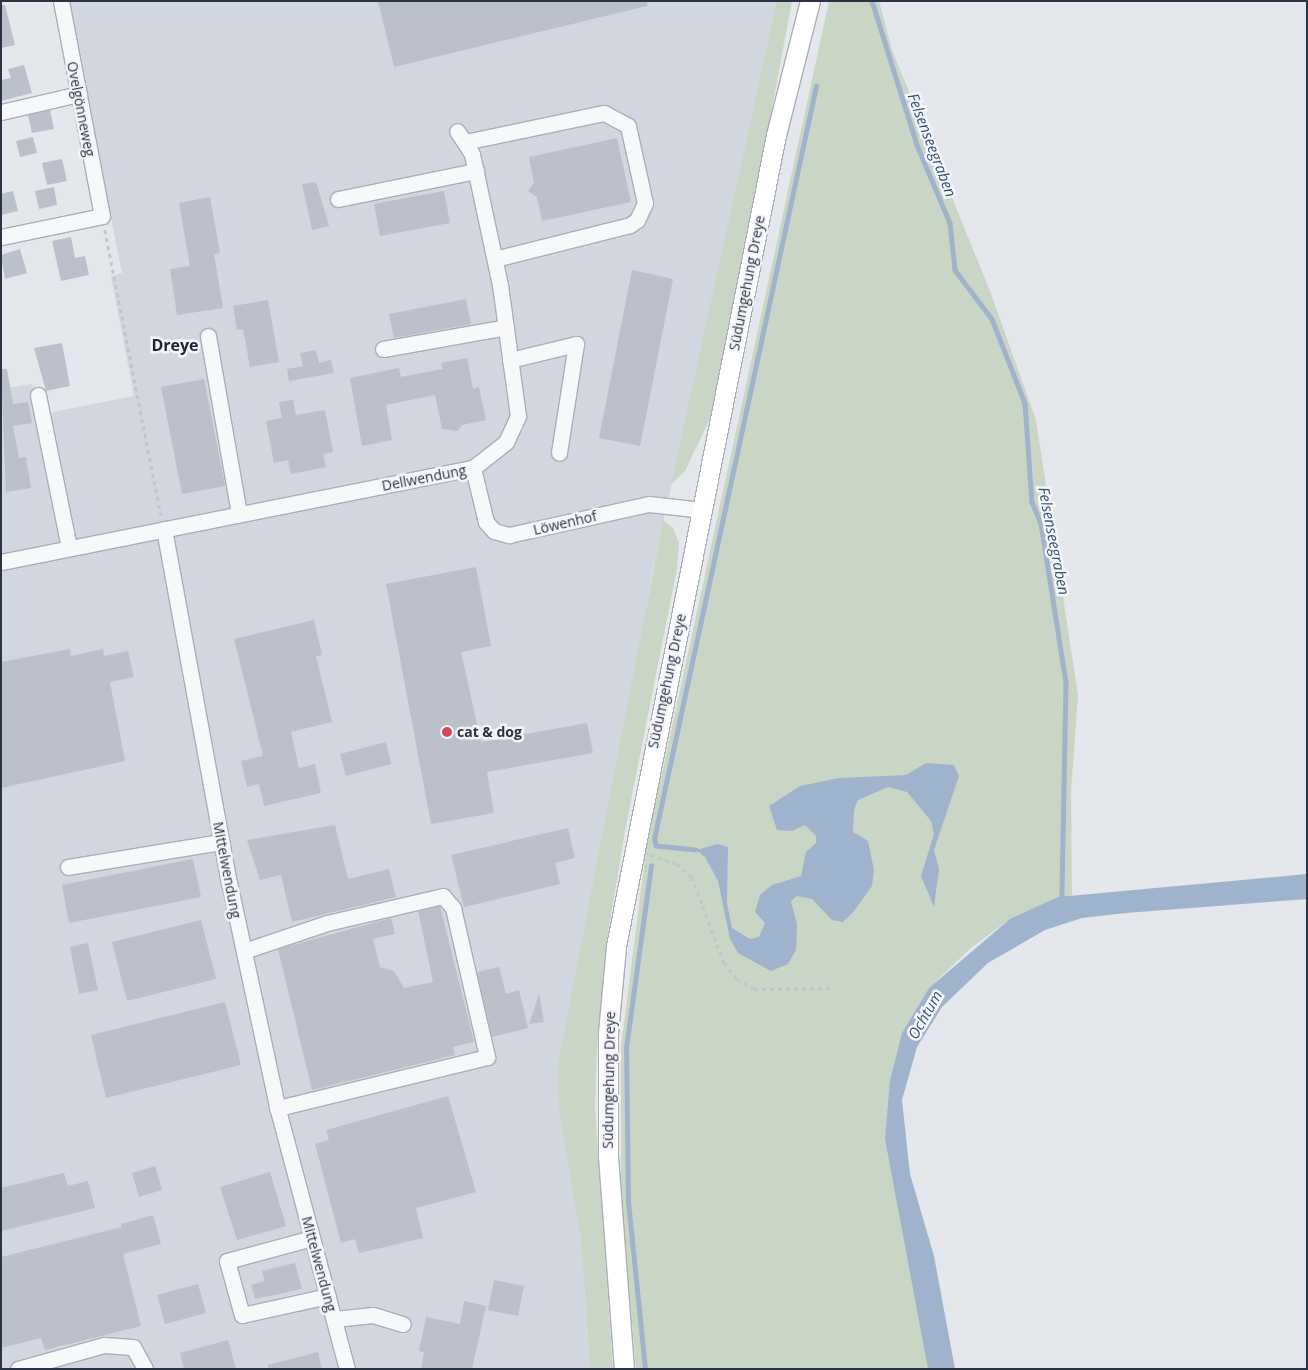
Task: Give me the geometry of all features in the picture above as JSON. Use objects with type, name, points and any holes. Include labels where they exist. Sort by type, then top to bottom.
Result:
[{"type":"main road","name":"Südumgehung Dreye","points":[[624,1369],[608,1157],[608,1033],[632,851],[703,510],[776,135],[810,1]]},
{"type":"street","name":"Ovelgönneweg","points":[[61,1],[102,216]]},
{"type":"street","points":[[1,112],[78,94]]},
{"type":"street","name":"Dellwendung","points":[[164,528],[473,468],[506,442],[518,416],[506,327],[495,259],[476,171],[461,136],[604,113],[628,126],[645,203],[637,220],[630,226],[495,259]]},
{"type":"street","points":[[338,199],[476,171]]},
{"type":"street","points":[[1,237],[102,216]]},
{"type":"street","points":[[383,349],[506,327]]},
{"type":"street","points":[[208,336],[239,514]]},
{"type":"street","points":[[510,360],[576,344],[559,454]]},
{"type":"street","points":[[38,395],[69,548]]},
{"type":"street","name":"Löwenhof","points":[[473,468],[486,522],[494,531],[509,535],[649,504],[703,510]]},
{"type":"street","points":[[1,562],[164,528]]},
{"type":"street","name":"Mittelwendung","points":[[164,528],[221,842],[277,1108],[347,1369]]},
{"type":"street","points":[[68,867],[221,842]]},
{"type":"street","points":[[244,952],[327,923],[444,896],[453,908],[486,1056],[277,1108]]},
{"type":"street","points":[[312,1238],[227,1261],[242,1315],[328,1296]]},
{"type":"street","points":[[334,1320],[373,1315],[403,1324]]},
{"type":"street","points":[[18,1369],[104,1345],[133,1347],[145,1369]]},
{"type":"path","points":[[102,216],[164,528]]},
{"type":"path","points":[[632,851],[670,861],[692,877],[724,963],[737,979],[754,989],[834,988]]},
{"type":"shaded area","points":[[67,1],[778,1],[652,573],[559,1113],[581,1240],[590,1369],[1,1369],[1,389],[32,384],[38,415],[134,396],[111,276],[122,273]]},
{"type":"green space","points":[[777,1],[792,1],[717,404],[685,471],[671,484]]},
{"type":"green space","points":[[829,1],[879,1],[892,50],[990,291],[1036,420],[1078,695],[1071,791],[1072,895],[1010,919],[971,948],[929,988],[902,1033],[890,1080],[928,1369],[636,1369],[621,1199],[621,1047],[647,843]]},
{"type":"green space","points":[[663,520],[673,528],[679,543],[677,569],[625,831],[606,945],[597,1051],[595,1107],[613,1369],[590,1369],[581,1240],[559,1113],[558,1064]]},
{"type":"water","points":[[926,763],[954,765],[959,776],[934,850],[939,869],[934,907],[921,876],[934,834],[931,821],[907,792],[888,787],[858,800],[854,810],[853,832],[868,841],[874,870],[872,886],[854,911],[843,922],[832,920],[812,899],[797,896],[791,901],[797,924],[796,950],[788,964],[771,971],[738,953],[730,939],[718,881],[705,857],[696,850],[718,844],[728,847],[727,903],[732,928],[750,939],[759,937],[765,923],[755,912],[760,895],[772,885],[801,876],[806,852],[816,843],[816,836],[805,825],[792,831],[777,830],[769,806],[800,786],[839,778],[906,775]]},
{"type":"water","name":"Ochtum","points":[[1307,874],[1307,899],[1082,918],[1045,930],[988,963],[942,1007],[917,1047],[902,1100],[910,1174],[934,1256],[955,1369],[928,1369],[885,1139],[890,1080],[902,1033],[929,988],[1010,919],[1058,897]]},
{"type":"building","points":[[378,1],[647,1],[647,6],[394,67]]},
{"type":"building","points":[[1,5],[5,5],[15,45],[1,48]]},
{"type":"building","points":[[24,65],[32,93],[1,101],[1,80],[11,78],[8,69]]},
{"type":"building","points":[[50,110],[54,129],[32,133],[28,115]]},
{"type":"building","points":[[33,137],[37,153],[20,157],[16,141]]},
{"type":"building","points":[[617,138],[631,202],[542,221],[537,197],[528,191],[534,183],[529,157]]},
{"type":"building","points":[[62,159],[67,181],[47,185],[42,163]]},
{"type":"building","points":[[316,182],[329,226],[312,230],[302,184]]},
{"type":"building","points":[[54,187],[57,205],[39,209],[35,191]]},
{"type":"building","points":[[13,191],[18,211],[1,215],[1,194]]},
{"type":"building","points":[[444,191],[450,223],[380,236],[374,204]]},
{"type":"building","points":[[210,197],[220,253],[214,254],[223,308],[177,315],[170,269],[190,266],[179,203]]},
{"type":"building","points":[[71,237],[75,258],[85,256],[89,275],[61,281],[52,241]]},
{"type":"building","points":[[20,249],[27,273],[5,279],[1,255]]},
{"type":"building","points":[[632,270],[673,279],[640,446],[599,438]]},
{"type":"building","points":[[466,299],[471,324],[394,338],[389,314]]},
{"type":"building","points":[[268,300],[279,362],[250,367],[243,329],[237,330],[233,306]]},
{"type":"building","points":[[62,343],[70,386],[46,391],[34,348]]},
{"type":"building","points":[[316,350],[319,363],[331,360],[334,373],[289,381],[287,369],[303,366],[300,353]]},
{"type":"building","points":[[467,358],[473,389],[479,387],[486,420],[462,425],[458,431],[442,429],[435,395],[386,405],[392,440],[362,446],[350,378],[399,368],[401,377],[443,369],[441,363]]},
{"type":"building","points":[[1,369],[7,369],[13,404],[28,402],[32,423],[13,426],[19,458],[26,457],[31,488],[6,492]]},
{"type":"building","points":[[204,379],[225,486],[182,494],[161,387]]},
{"type":"building","points":[[293,400],[296,415],[325,410],[333,452],[323,454],[326,467],[291,474],[288,460],[274,463],[266,421],[282,418],[279,402]]},
{"type":"building","name":"cat & dog","points":[[476,567],[491,646],[461,652],[481,742],[587,723],[593,753],[487,772],[494,813],[431,824],[386,584]]},
{"type":"building","points":[[314,620],[322,655],[316,656],[332,722],[291,732],[299,768],[315,764],[321,793],[264,806],[259,784],[247,787],[241,761],[263,756],[234,639]]},
{"type":"building","points":[[70,649],[71,656],[103,649],[104,656],[128,651],[134,677],[110,682],[125,761],[1,788],[1,662]]},
{"type":"building","points":[[386,742],[391,764],[346,776],[340,754]]},
{"type":"building","points":[[335,825],[348,879],[389,869],[396,897],[292,922],[281,875],[260,880],[247,840]]},
{"type":"building","points":[[568,828],[575,858],[555,863],[560,884],[464,907],[451,855]]},
{"type":"building","points":[[193,859],[201,897],[69,923],[62,885]]},
{"type":"building","points":[[440,906],[474,1042],[453,1047],[455,1055],[312,1090],[278,949],[391,918],[395,934],[373,939],[380,967],[394,971],[404,988],[433,982],[418,911]]},
{"type":"building","points":[[201,920],[216,979],[127,1001],[112,942]]},
{"type":"building","points":[[88,943],[98,990],[79,994],[70,947]]},
{"type":"building","points":[[499,967],[506,994],[519,990],[528,1028],[492,1037],[477,972]]},
{"type":"building","points":[[539,994],[544,1022],[529,1024]]},
{"type":"building","points":[[225,1002],[241,1065],[106,1098],[91,1035]]},
{"type":"building","points":[[448,1096],[476,1192],[416,1208],[423,1238],[359,1253],[355,1239],[341,1243],[315,1144],[329,1140],[326,1130]]},
{"type":"building","points":[[155,1166],[162,1190],[139,1197],[132,1173]]},
{"type":"building","points":[[270,1172],[286,1226],[237,1240],[220,1187]]},
{"type":"building","points":[[64,1173],[68,1186],[88,1181],[95,1208],[1,1231],[1,1188]]},
{"type":"building","points":[[153,1215],[161,1244],[123,1254],[141,1326],[45,1350],[41,1338],[1,1348],[1,1257],[122,1227],[121,1224]]},
{"type":"building","points":[[295,1263],[302,1289],[255,1299],[251,1285],[265,1281],[262,1271]]},
{"type":"building","points":[[494,1280],[524,1286],[518,1316],[488,1310]]},
{"type":"building","points":[[198,1284],[206,1313],[165,1324],[157,1295]]},
{"type":"building","points":[[464,1301],[486,1306],[472,1369],[421,1369],[424,1352],[419,1351],[426,1317],[460,1324]]},
{"type":"building","points":[[228,1340],[236,1369],[184,1369],[180,1353]]},
{"type":"building","points":[[318,1352],[322,1369],[268,1369],[268,1365]]},
{"type":"waterway","name":"Felsenseegraben","points":[[872,1],[917,145],[950,223],[955,270],[992,319],[1025,403],[1032,502],[1041,523],[1066,683],[1062,900]]},
{"type":"waterway","points":[[696,850],[656,846],[654,839],[816,86]]},
{"type":"waterway","points":[[645,1369],[628,1203],[626,1048],[651,866]]},
{"type":"place","name":"cat & dog","points":[[447,732]]},
{"type":"district","name":"Dreye","points":[[175,345]]}]
